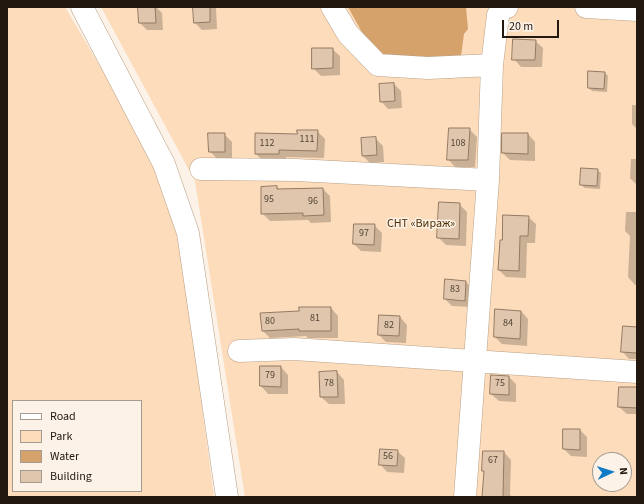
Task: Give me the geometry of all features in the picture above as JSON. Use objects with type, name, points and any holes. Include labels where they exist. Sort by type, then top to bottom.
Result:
[{"type":"street","points":[[82,7],[164,164],[188,233],[227,497]]},
{"type":"street","points":[[332,7],[348,34],[378,65],[428,68],[492,65]]},
{"type":"street","points":[[465,497],[488,180],[492,65],[498,15],[503,8],[507,7]]},
{"type":"street","points":[[586,7],[637,10]]},
{"type":"street","points":[[201,169],[296,170],[488,180]]},
{"type":"street","points":[[239,351],[294,349],[637,372]]},
{"type":"green space","points":[[7,7],[65,7],[162,171],[180,241],[214,497],[7,497]]},
{"type":"green space","name":"СНТ «Вираж»","points":[[101,7],[637,7],[637,497],[245,497],[195,181]]},
{"type":"water","points":[[348,7],[466,7],[468,29],[464,34],[461,56],[380,59],[373,52]]},
{"type":"building","points":[[138,7],[155,7],[156,23],[139,23]]},
{"type":"building","points":[[193,7],[210,7],[210,22],[194,23]]},
{"type":"building","points":[[513,39],[536,40],[535,60],[512,60]]},
{"type":"building","points":[[312,48],[333,48],[333,68],[312,69]]},
{"type":"building","points":[[588,71],[605,72],[604,89],[588,88]]},
{"type":"building","points":[[394,83],[395,101],[380,102],[379,84]]},
{"type":"building","points":[[449,128],[470,128],[468,160],[447,160]]},
{"type":"building","points":[[297,130],[318,130],[317,151],[279,150],[279,154],[255,154],[255,133],[297,134]]},
{"type":"building","points":[[208,133],[225,133],[225,152],[209,152]]},
{"type":"building","points":[[502,133],[528,133],[528,154],[502,153]]},
{"type":"building","points":[[376,137],[377,155],[362,156],[361,138]]},
{"type":"building","points":[[581,168],[598,169],[597,186],[580,185]]},
{"type":"building","points":[[277,186],[277,189],[323,188],[324,215],[303,216],[303,213],[261,214],[261,187]]},
{"type":"building","points":[[439,202],[460,203],[459,239],[437,238]]},
{"type":"building","points":[[503,215],[529,216],[528,236],[520,236],[519,271],[498,270],[500,240],[502,240]]},
{"type":"building","points":[[354,224],[375,224],[374,245],[353,244]]},
{"type":"building","points":[[445,279],[466,281],[465,301],[444,299]]},
{"type":"building","points":[[299,307],[331,307],[331,331],[299,331],[299,329],[262,331],[260,313],[299,311]]},
{"type":"building","points":[[495,309],[521,311],[520,339],[494,337]]},
{"type":"building","points":[[379,315],[400,316],[399,336],[378,335]]},
{"type":"building","points":[[623,326],[637,327],[637,353],[621,352]]},
{"type":"building","points":[[260,366],[281,366],[281,387],[260,386]]},
{"type":"building","points":[[337,371],[338,397],[320,397],[319,372]]},
{"type":"building","points":[[491,375],[509,376],[509,395],[490,394]]},
{"type":"building","points":[[619,387],[637,387],[637,408],[618,407]]},
{"type":"building","points":[[563,429],[580,429],[580,450],[563,449]]},
{"type":"building","points":[[380,449],[398,450],[397,466],[379,465]]},
{"type":"building","points":[[483,451],[504,451],[503,497],[482,497],[484,471],[482,471]]}]
